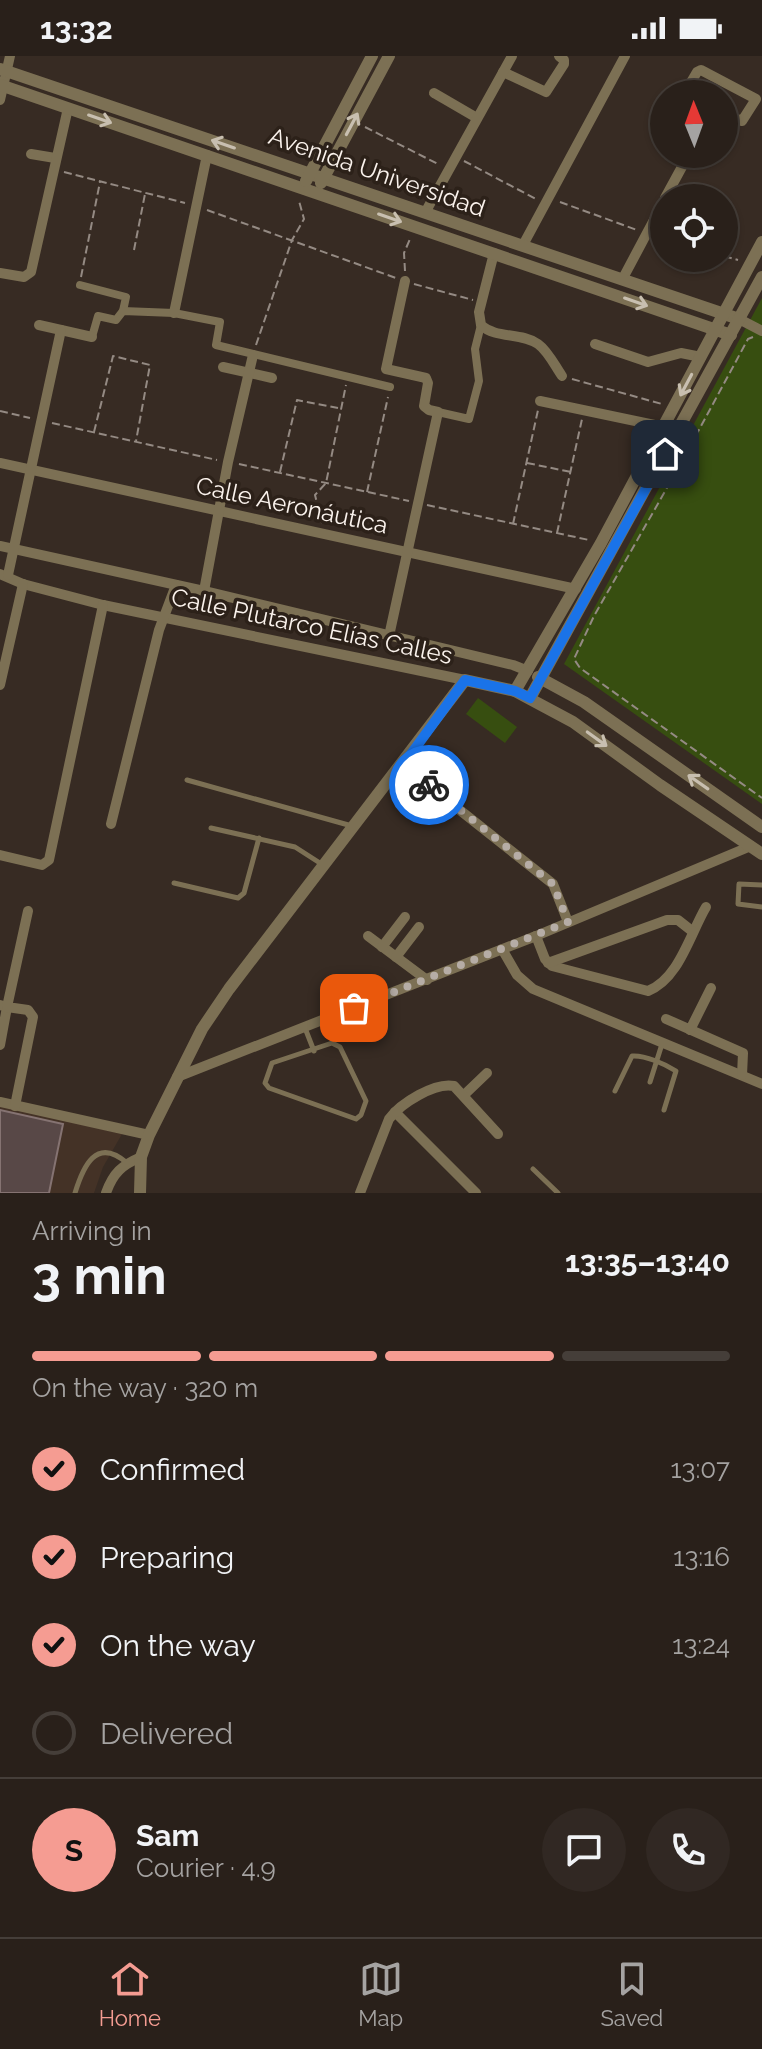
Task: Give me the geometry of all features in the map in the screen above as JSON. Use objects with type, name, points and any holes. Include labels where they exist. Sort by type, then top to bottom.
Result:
[{"type":"street","points":[[0,100],[4,70],[10,56]]},
{"type":"street","points":[[302,189],[372,56]]},
{"type":"street","points":[[316,193],[389,56]]},
{"type":"street","points":[[426,211],[512,56]]},
{"type":"street","points":[[503,72],[546,92],[564,64],[559,56]]},
{"type":"street","points":[[523,245],[625,56]]},
{"type":"street","name":"Avenida Universidad","points":[[4,70],[739,319]]},
{"type":"street","points":[[692,80],[698,70],[720,80]]},
{"type":"street","name":"Avenida Universidad","points":[[2,85],[731,335]]},
{"type":"street","points":[[738,90],[756,99],[742,121],[738,121]]},
{"type":"street","points":[[434,93],[477,118]]},
{"type":"street","points":[[0,273],[21,277],[31,272],[68,108]]},
{"type":"street","points":[[31,154],[54,164]]},
{"type":"street","points":[[174,313],[207,155]]},
{"type":"street","points":[[622,280],[650,227]]},
{"type":"street","points":[[515,691],[576,589],[762,242]]},
{"type":"street","points":[[405,281],[386,369],[426,378],[424,406],[429,410],[469,419],[479,381],[475,349],[481,325],[479,319],[494,253]]},
{"type":"street","points":[[530,698],[762,277]]},
{"type":"street","points":[[39,325],[92,337],[98,316],[116,320],[123,311],[126,297],[80,285]]},
{"type":"street","points":[[123,311],[174,313],[220,322],[216,345],[390,387]]},
{"type":"street","points":[[739,319],[762,332]]},
{"type":"street","points":[[481,325],[492,332],[533,341],[541,346],[562,376]]},
{"type":"street","points":[[4,574],[13,548],[61,330]]},
{"type":"street","points":[[595,344],[646,362],[681,353],[701,357]]},
{"type":"street","points":[[204,591],[228,462],[253,355]]},
{"type":"street","points":[[223,367],[272,378]]},
{"type":"street","points":[[540,401],[664,427]]},
{"type":"street","points":[[389,636],[438,412]]},
{"type":"street","name":"Calle Aeronáutica","points":[[0,463],[576,589]]},
{"type":"street","name":"Calle Plutarco Elías Calles","points":[[0,546],[513,665],[584,702],[762,827]]},
{"type":"street","name":"Calle Plutarco Elías Calles","points":[[4,574],[23,584],[103,605],[515,691],[573,722],[756,850]]},
{"type":"street","points":[[0,685],[23,584]]},
{"type":"street","points":[[111,824],[159,630],[176,585]]},
{"type":"street","points":[[0,855],[42,865],[49,860],[103,605]]},
{"type":"street","points":[[140,1193],[141,1157],[149,1135],[202,1029],[229,989],[465,680]]},
{"type":"street","points":[[403,765],[553,884],[568,922]]},
{"type":"street","points":[[177,1077],[756,850]]},
{"type":"street","points":[[548,963],[648,991],[656,988],[676,969],[706,907]]},
{"type":"street","points":[[0,1045],[4,1006],[28,911]]},
{"type":"street","points":[[382,947],[405,917]]},
{"type":"street","points":[[548,963],[667,920],[678,920],[692,931]]},
{"type":"street","points":[[396,957],[419,927]]},
{"type":"street","points":[[368,936],[427,980]]},
{"type":"street","points":[[536,936],[548,963]]},
{"type":"street","points":[[502,949],[517,975],[533,989],[762,1084]]},
{"type":"street","points":[[690,1030],[711,988]]},
{"type":"street","points":[[4,1006],[28,1010],[33,1017],[15,1106]]},
{"type":"street","points":[[666,1019],[743,1053],[742,1075]]},
{"type":"street","points":[[464,1095],[487,1073]]},
{"type":"street","points":[[360,1193],[385,1128],[395,1112],[444,1084],[454,1086],[464,1095],[498,1134]]},
{"type":"street","points":[[0,1102],[149,1135]]},
{"type":"street","points":[[395,1112],[476,1193]]},
{"type":"street","points":[[106,1193],[111,1179],[127,1163],[141,1157]]},
{"type":"lane","points":[[187,780],[355,827]]},
{"type":"lane","points":[[211,828],[295,847],[325,866]]},
{"type":"lane","points":[[174,883],[238,898],[244,893],[259,838]]},
{"type":"lane","points":[[762,885],[739,884],[738,904],[762,907]]},
{"type":"lane","points":[[305,1027],[314,1051]]},
{"type":"lane","points":[[332,1043],[340,1047],[366,1101],[359,1118],[353,1119],[266,1086],[265,1080],[272,1063],[314,1051],[332,1043]]},
{"type":"lane","points":[[650,1082],[663,1043]]},
{"type":"lane","points":[[615,1091],[632,1056],[657,1062],[676,1071],[664,1110]]},
{"type":"lane","points":[[75,1193],[83,1168],[90,1160],[101,1154],[117,1154],[127,1163]]},
{"type":"lane","points":[[533,1169],[558,1193]]},
{"type":"path","points":[[353,121],[448,170]]},
{"type":"path","points":[[54,164],[101,181],[195,206],[405,281],[482,303]]},
{"type":"path","points":[[80,285],[101,181]]},
{"type":"path","points":[[253,355],[292,240],[304,219],[299,198],[302,189]]},
{"type":"path","points":[[134,250],[146,193]]},
{"type":"path","points":[[405,281],[404,253],[415,227]]},
{"type":"path","points":[[738,260],[751,263]]},
{"type":"path","points":[[762,332],[748,339],[594,616],[574,659],[580,668],[762,798]]},
{"type":"path","points":[[93,432],[113,356],[150,365],[136,442]]},
{"type":"path","points":[[324,533],[315,495],[326,483],[348,376]]},
{"type":"path","points":[[562,376],[674,408]]},
{"type":"path","points":[[367,492],[390,387]]},
{"type":"path","points":[[280,472],[297,400],[340,409]]},
{"type":"path","points":[[513,524],[540,401]]},
{"type":"path","points":[[557,533],[584,410]]},
{"type":"path","points":[[0,411],[601,543]]},
{"type":"path","points":[[526,462],[571,472]]},
{"type":"shaded area","points":[[0,1105],[122,1134],[103,1167],[94,1193],[0,1193]]},
{"type":"green space","points":[[762,298],[762,804],[564,664]]},
{"type":"green space","points":[[478,698],[517,727],[505,743],[466,714]]},
{"type":"building","points":[[0,1110],[63,1124],[49,1193],[0,1193]]},
{"type":"way so far","points":[[354,1008],[568,922],[553,884],[429,785]]},
{"type":"route","points":[[429,785],[403,765],[465,680],[515,691],[530,698],[665,454]]}]
